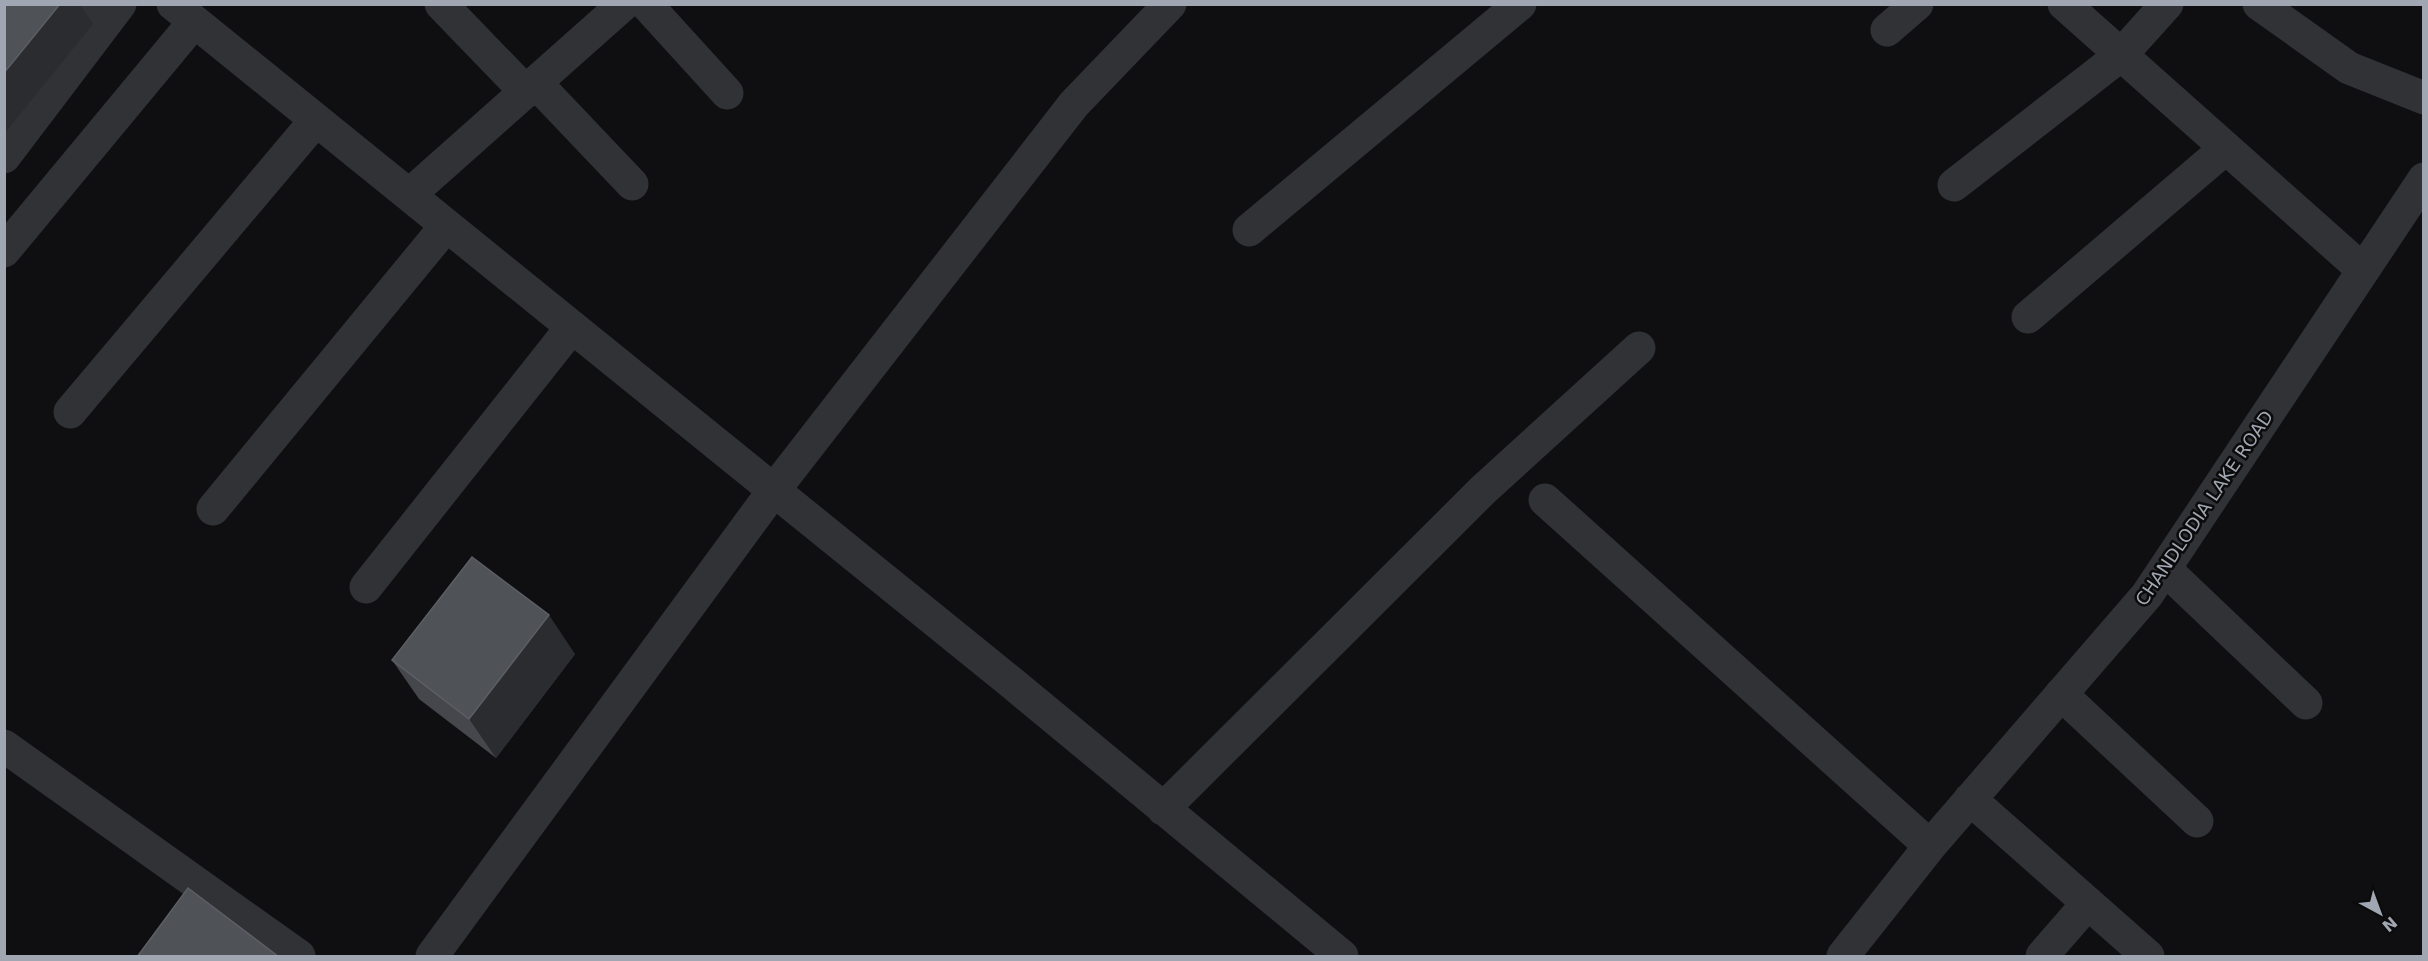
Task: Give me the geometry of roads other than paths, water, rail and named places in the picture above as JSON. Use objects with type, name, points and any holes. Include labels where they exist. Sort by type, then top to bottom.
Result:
[{"type":"street","points":[[441,4],[632,184]]},
{"type":"street","points":[[646,4],[727,93]]},
{"type":"street","points":[[432,957],[774,490],[1074,104],[1170,4]]},
{"type":"street","points":[[1249,230],[1520,4]]},
{"type":"street","points":[[1887,30],[1917,4]]},
{"type":"street","points":[[2064,4],[2363,270]]},
{"type":"street","points":[[1954,185],[2121,55],[2168,4]]},
{"type":"street","points":[[2259,4],[2349,68],[2424,98]]},
{"type":"street","points":[[409,195],[624,5]]},
{"type":"street","points":[[4,157],[102,11]]},
{"type":"street","points":[[4,251],[184,13],[774,490],[1163,808],[1341,957]]},
{"type":"street","points":[[70,412],[316,120]]},
{"type":"street","points":[[2028,317],[2226,148]]},
{"type":"street","name":"CHANDLODIA LAKE ROAD","points":[[1843,957],[1930,846],[2147,595],[2424,179]]},
{"type":"street","points":[[213,509],[446,226]]},
{"type":"street","points":[[366,587],[572,327]]},
{"type":"street","points":[[1163,808],[1484,490],[1639,348]]},
{"type":"street","points":[[1545,500],[1930,846]]},
{"type":"street","points":[[2165,570],[2306,703]]},
{"type":"street","points":[[2061,694],[2197,821]]},
{"type":"street","points":[[4,746],[299,957]]},
{"type":"street","points":[[1970,800],[2148,957]]},
{"type":"street","points":[[2042,957],[2088,903]]}]
